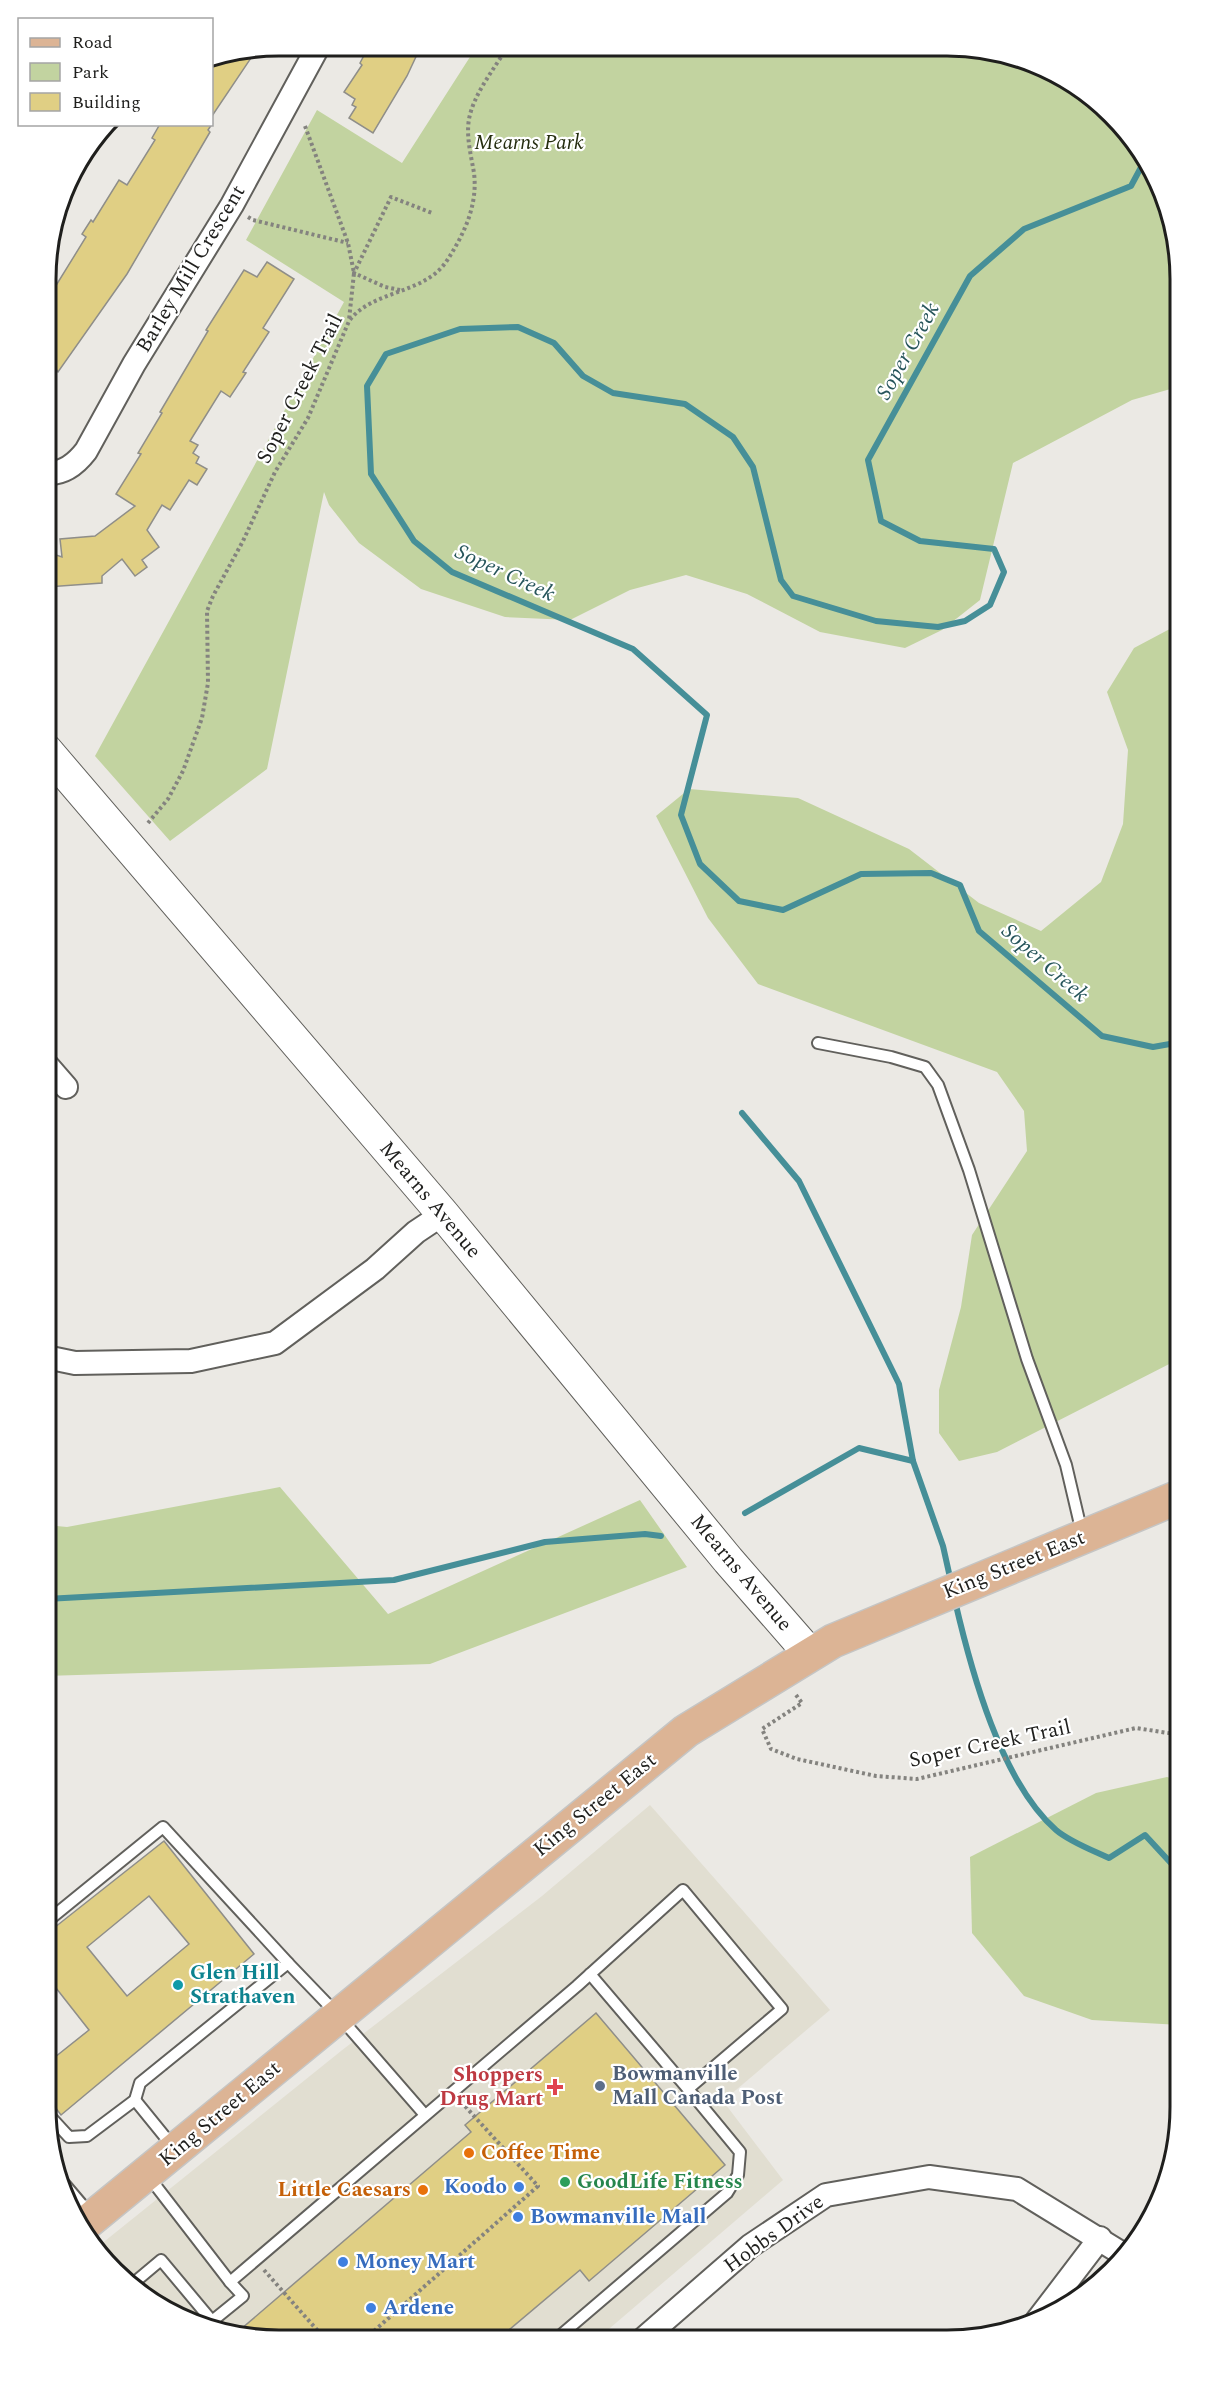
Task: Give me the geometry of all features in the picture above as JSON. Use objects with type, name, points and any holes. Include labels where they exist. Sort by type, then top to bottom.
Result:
[{"type":"main road","name":"King Street East","points":[[87,2222],[148,2175],[338,2015],[686,1731],[833,1641],[1171,1500]]},
{"type":"street","name":"Barley Mill Crescent","points":[[56,471],[66,470],[77,463],[86,451],[134,364],[232,205],[314,56]]},
{"type":"street","name":"Mearns Avenue","points":[[56,762],[443,1214],[728,1560],[810,1654]]},
{"type":"street","points":[[56,1076],[66,1087]]},
{"type":"street","points":[[56,1359],[75,1363],[191,1361],[275,1343],[375,1269],[416,1232],[443,1214]]},
{"type":"street","name":"Hobbs Drive","points":[[653,2330],[750,2246],[826,2195],[928,2177],[1017,2189],[1118,2251]]},
{"type":"street","points":[[1047,2307],[1100,2238]]},
{"type":"lane","points":[[818,1043],[891,1057],[925,1067],[938,1085],[969,1170],[1027,1359],[1066,1465],[1083,1537]]},
{"type":"lane","points":[[56,1914],[163,1827],[338,2015],[425,2115]]},
{"type":"lane","points":[[230,2282],[590,1974],[683,1890],[782,2008],[688,2089]]},
{"type":"lane","points":[[56,2123],[69,2137],[87,2136],[135,2100],[140,2083],[288,1963]]},
{"type":"lane","points":[[567,2330],[727,2193],[738,2175],[740,2152],[590,1974]]},
{"type":"lane","points":[[135,2100],[176,2151]]},
{"type":"lane","points":[[148,2175],[243,2296],[213,2321]]},
{"type":"lane","points":[[137,2280],[161,2260],[205,2318]]},
{"type":"path","name":"Soper Creek Trail","points":[[148,823],[168,799],[183,771],[202,718],[208,683],[207,611],[275,472],[308,417],[348,321],[360,308],[406,290],[436,273],[447,262],[466,227],[475,192],[468,135],[472,108],[502,56]]},
{"type":"path","points":[[305,126],[348,243],[354,273],[353,301],[348,321]]},
{"type":"path","points":[[354,273],[391,196],[432,213]]},
{"type":"path","points":[[232,205],[253,220],[348,243]]},
{"type":"path","points":[[354,273],[385,287],[406,290]]},
{"type":"path","name":"Soper Creek Trail","points":[[781,1673],[802,1703],[762,1729],[771,1749],[797,1759],[876,1776],[918,1779],[1136,1728],[1171,1733]]},
{"type":"path","points":[[375,2330],[538,2186],[476,2115],[451,2093]]},
{"type":"path","points":[[255,2260],[317,2330]]},
{"type":"shaded area","points":[[650,1805],[830,2010],[723,2101],[783,2180],[608,2330],[249,2329],[207,2319],[180,2308],[131,2275],[111,2255],[102,2243],[341,2051],[542,1896]]},
{"type":"green space","name":"Mearns Park","points":[[471,56],[962,56],[977,57],[1019,67],[1059,85],[1095,111],[1115,131],[1148,180],[1159,207],[1169,249],[1171,389],[1132,400],[1013,463],[980,600],[942,630],[905,648],[820,632],[747,594],[686,575],[630,590],[570,620],[505,617],[421,589],[359,543],[329,505],[324,492],[267,769],[170,841],[95,756],[344,302],[246,240],[317,110],[402,163]]},
{"type":"green space","points":[[1171,628],[1171,1363],[997,1452],[959,1461],[939,1433],[939,1390],[961,1307],[972,1235],[1027,1151],[1024,1111],[997,1072],[758,984],[708,918],[656,816],[689,789],[798,798],[909,849],[979,903],[1041,931],[1101,882],[1123,824],[1128,750],[1107,692],[1134,648]]},
{"type":"green space","points":[[280,1487],[388,1614],[640,1500],[687,1567],[430,1664],[56,1676],[56,1526],[67,1527]]},
{"type":"green space","points":[[1167,1777],[1171,1778],[1171,2024],[1092,2020],[1024,1996],[972,1933],[970,1857],[1096,1793]]},
{"type":"building","points":[[364,56],[416,56],[373,133],[349,118],[356,107],[352,105],[355,99],[344,92],[362,65],[360,63]]},
{"type":"building","points":[[252,57],[213,115],[213,65]]},
{"type":"building","points":[[159,126],[211,126],[208,130],[210,132],[127,274],[58,372],[56,369],[56,285],[86,237],[82,234],[91,220],[93,222],[119,180],[127,185],[155,140],[152,138]]},
{"type":"building","points":[[267,262],[294,279],[263,328],[269,332],[243,372],[246,373],[230,397],[221,391],[190,441],[198,445],[193,453],[199,457],[196,463],[207,469],[197,485],[189,480],[170,510],[162,505],[147,530],[159,547],[142,560],[147,567],[135,576],[122,559],[102,576],[102,583],[56,586],[56,555],[62,557],[60,539],[95,536],[135,506],[116,494],[141,454],[138,453],[208,331],[206,330],[244,270],[257,277]]},
{"type":"building","name":"Glen Hill Strathaven","points":[[164,1841],[254,1954],[61,2115],[56,2108],[56,2056],[89,2030],[56,1988],[56,1926]],"holes":[[[149,1896],[189,1944],[127,1996],[87,1947]]]},
{"type":"building","name":"Bowmanville Mall","points":[[596,2013],[725,2165],[589,2281],[580,2270],[509,2330],[264,2330],[243,2328],[471,2132],[465,2125]]},
{"type":"waterway","name":"Soper Creek","points":[[1141,167],[1131,186],[1024,229],[970,276],[868,460],[881,521],[920,541],[994,549],[1004,572],[990,605],[965,621],[938,627],[876,621],[793,596],[781,580],[753,467],[733,437],[685,404],[613,393],[583,376],[554,343],[518,327],[460,329],[386,354],[367,386],[371,474],[414,541],[452,572],[633,649],[707,715],[681,815],[700,864],[739,901],[783,910],[861,874],[931,873],[960,885],[979,931],[1102,1036],[1153,1047],[1171,1044]]},
{"type":"waterway","points":[[742,1113],[799,1181],[899,1384],[913,1461],[943,1546],[951,1582]]},
{"type":"waterway","points":[[745,1513],[859,1448],[913,1461]]},
{"type":"waterway","points":[[56,1598],[394,1580],[545,1542],[645,1534],[661,1536]]},
{"type":"waterway","points":[[955,1601],[979,1691],[991,1723],[1019,1784],[1037,1809],[1056,1830],[1081,1846],[1109,1858],[1145,1835],[1171,1863]]},
{"type":"place","name":"Glen Hill Strathaven","points":[[178,1985]]},
{"type":"place","name":"Bowmanville Mall Canada Post","points":[[600,2086]]},
{"type":"place","name":"Shoppers Drug Mart","points":[[555,2087]]},
{"type":"place","name":"Coffee Time","points":[[469,2153]]},
{"type":"place","name":"GoodLife Fitness","points":[[565,2182]]},
{"type":"place","name":"Koodo","points":[[519,2187]]},
{"type":"place","name":"Little Caesars","points":[[423,2190]]},
{"type":"place","name":"Bowmanville Mall","points":[[518,2217]]},
{"type":"place","name":"Money Mart","points":[[343,2262]]},
{"type":"place","name":"Ardene","points":[[371,2308]]}]
